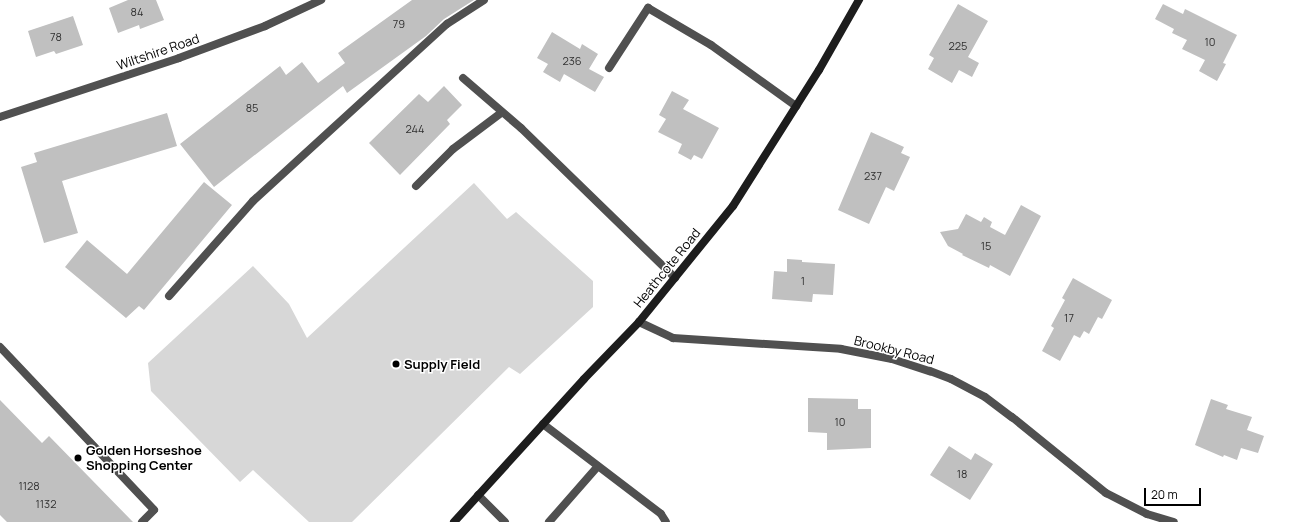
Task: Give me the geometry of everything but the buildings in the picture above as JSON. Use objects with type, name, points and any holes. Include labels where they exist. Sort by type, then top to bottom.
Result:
[{"type":"street","name":"Wiltshire Road","points":[[0,117],[186,55],[265,26],[321,0]]},
{"type":"street","points":[[169,296],[253,201],[447,24],[484,0]]},
{"type":"street","name":"Heathcote Road","points":[[454,522],[542,424],[639,322],[733,206],[819,70],[859,0]]},
{"type":"street","points":[[609,68],[648,8],[711,45],[796,106]]},
{"type":"street","points":[[463,78],[501,113],[521,128],[675,278]]},
{"type":"street","points":[[416,186],[453,149],[501,113]]},
{"type":"street","name":"Brookby Road","points":[[639,322],[673,338],[842,349],[892,359],[930,371],[951,379],[985,398],[1012,417],[1106,493],[1147,514],[1174,522]]},
{"type":"street","points":[[0,347],[154,510],[142,522]]},
{"type":"street","points":[[542,424],[661,514],[666,522]]},
{"type":"street","points":[[549,522],[598,466]]},
{"type":"street","points":[[478,495],[505,522]]},
{"type":"shaded area","name":"Supply Field","points":[[474,183],[507,219],[516,212],[593,281],[593,307],[520,374],[509,367],[352,522],[309,522],[253,470],[240,482],[151,391],[148,363],[253,266],[289,304],[307,338]]},
{"type":"place","name":"Supply Field","points":[[396,364]]},
{"type":"place","name":"Golden Horseshoe Shopping Center","points":[[78,458]]}]
